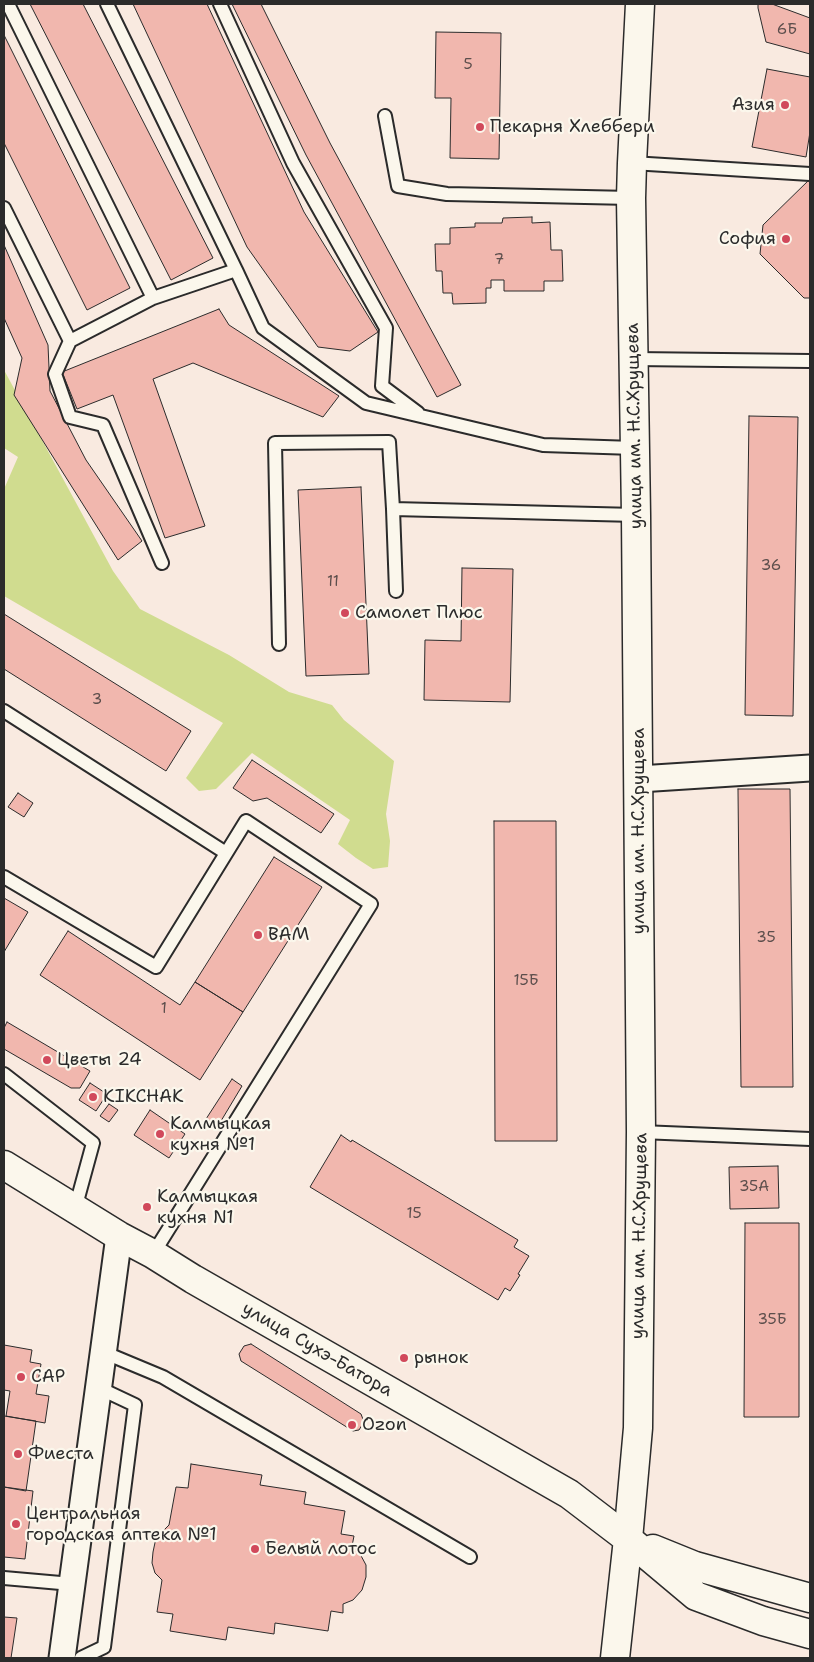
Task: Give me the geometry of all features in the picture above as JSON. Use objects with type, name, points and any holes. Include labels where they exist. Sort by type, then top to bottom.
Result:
[{"type":"main road","name":"улица им. Н.С.Хрущева","points":[[615,1658],[638,1428],[641,1132],[639,778],[631,198],[640,4]]},
{"type":"main road","name":"улица Сухэ-Батора","points":[[4,1165],[119,1236],[569,1494],[628,1539],[696,1596],[763,1621],[810,1634]]},
{"type":"main road","name":"улица Сухэ-Батора","points":[[628,1539],[694,1566],[810,1598]]},
{"type":"street","points":[[639,778],[810,768]]},
{"type":"street","points":[[62,1658],[119,1236]]},
{"type":"lane","points":[[8,4],[153,298]]},
{"type":"lane","points":[[107,4],[263,328],[366,403],[543,445],[634,448]]},
{"type":"lane","points":[[220,4],[293,163],[386,328],[382,386],[422,416]]},
{"type":"lane","points":[[385,116],[398,186],[447,194],[631,198]]},
{"type":"lane","points":[[632,162],[810,174]]},
{"type":"lane","points":[[4,208],[70,341]]},
{"type":"lane","points":[[162,563],[103,425],[70,416],[55,374],[70,341],[153,298],[236,270]]},
{"type":"lane","points":[[634,359],[810,361]]},
{"type":"lane","points":[[279,644],[275,443],[389,442],[396,591]]},
{"type":"lane","points":[[393,509],[636,515]]},
{"type":"lane","points":[[4,711],[226,853]]},
{"type":"lane","points":[[4,877],[156,967],[246,821],[371,904],[153,1254]]},
{"type":"lane","points":[[4,1074],[93,1143],[74,1208]]},
{"type":"lane","points":[[641,1132],[810,1139]]},
{"type":"lane","points":[[103,1352],[163,1377],[470,1557]]},
{"type":"lane","points":[[81,1658],[104,1647],[135,1405],[99,1388]]},
{"type":"lane","points":[[4,1578],[72,1584]]},
{"type":"green space","points":[[4,370],[113,571],[140,609],[229,655],[289,692],[332,705],[344,720],[394,761],[386,814],[390,841],[388,867],[373,869],[338,844],[350,820],[252,753],[216,789],[199,791],[186,778],[223,723],[4,596],[4,489],[18,457],[4,448]]},
{"type":"building","points":[[30,4],[83,4],[213,258],[171,280]]},
{"type":"building","points":[[133,4],[207,4],[304,212],[378,332],[350,351],[318,347],[247,247]]},
{"type":"building","points":[[232,4],[261,4],[330,143],[461,385],[437,397],[306,155]]},
{"type":"building","points":[[758,4],[772,4],[810,18],[810,54],[766,42]]},
{"type":"building","points":[[436,32],[501,33],[499,159],[450,158],[451,98],[435,98]]},
{"type":"building","points":[[4,35],[130,288],[87,310],[4,143]]},
{"type":"building","name":"Азия","points":[[767,69],[810,77],[810,132],[806,157],[752,147]]},
{"type":"building","name":"София","points":[[810,179],[810,298],[804,298],[760,254],[763,225]]},
{"type":"building","points":[[532,217],[532,223],[550,222],[551,250],[562,250],[563,281],[544,281],[544,291],[504,291],[504,280],[491,280],[491,288],[486,288],[486,303],[453,304],[452,293],[443,293],[442,271],[436,271],[435,244],[450,244],[450,228],[475,227],[475,223],[502,223],[503,218]]},
{"type":"building","points":[[4,245],[48,345],[50,391],[86,460],[142,541],[118,560],[14,395],[22,358],[4,318]]},
{"type":"building","points":[[219,309],[229,325],[339,396],[323,417],[193,363],[153,379],[205,526],[165,538],[113,395],[77,409],[62,372]]},
{"type":"building","points":[[749,416],[798,417],[793,716],[745,715]]},
{"type":"building","points":[[361,487],[369,674],[306,676],[298,490]]},
{"type":"building","points":[[462,568],[513,569],[510,702],[424,700],[425,640],[461,641]]},
{"type":"building","points":[[4,614],[191,731],[166,771],[4,669]]},
{"type":"building","points":[[252,760],[334,814],[321,833],[267,798],[253,801],[233,788]]},
{"type":"building","points":[[738,789],[790,789],[793,1087],[741,1087]]},
{"type":"building","points":[[18,793],[33,803],[24,817],[8,807]]},
{"type":"building","points":[[494,821],[556,821],[557,1141],[495,1141]]},
{"type":"building","name":"ВАМ","points":[[274,857],[322,887],[243,1012],[195,982]]},
{"type":"building","points":[[4,898],[28,912],[4,952]]},
{"type":"building","points":[[68,931],[180,1005],[195,982],[243,1012],[200,1080],[40,975]]},
{"type":"building","name":"Цветы 24","points":[[7,1022],[90,1071],[80,1088],[71,1088],[4,1049],[4,1028]]},
{"type":"building","points":[[232,1079],[242,1086],[218,1126],[206,1119]]},
{"type":"building","name":"KIKCHAK","points":[[90,1083],[107,1094],[96,1111],[79,1100]]},
{"type":"building","points":[[109,1104],[118,1110],[109,1122],[100,1116]]},
{"type":"building","name":"Калмыцкая кухня №1","points":[[150,1110],[185,1134],[169,1158],[134,1135]]},
{"type":"building","points":[[341,1135],[518,1240],[514,1247],[529,1256],[510,1291],[505,1288],[498,1300],[310,1187]]},
{"type":"building","points":[[778,1166],[779,1208],[730,1209],[729,1167]]},
{"type":"building","points":[[745,1223],[799,1223],[799,1417],[744,1417]]},
{"type":"building","points":[[251,1344],[361,1414],[364,1422],[359,1430],[353,1431],[241,1361],[239,1354],[244,1346]]},
{"type":"building","name":"САР","points":[[4,1345],[32,1350],[30,1362],[41,1364],[36,1394],[49,1396],[45,1423],[6,1416],[10,1391],[4,1390]]},
{"type":"building","name":"Фиеста","points":[[4,1416],[36,1421],[26,1491],[4,1487]]},
{"type":"building","name":"Белый лотос","points":[[191,1464],[262,1475],[260,1485],[306,1492],[304,1504],[345,1511],[341,1534],[354,1536],[352,1546],[359,1552],[366,1565],[366,1577],[362,1590],[353,1600],[343,1604],[343,1613],[331,1611],[328,1631],[275,1623],[274,1634],[228,1627],[226,1640],[170,1631],[173,1614],[157,1612],[162,1580],[155,1573],[152,1563],[153,1552],[156,1538],[169,1525],[176,1487],[188,1488]]},
{"type":"building","name":"Центральная городская аптека №1","points":[[4,1487],[33,1491],[25,1559],[4,1557]]},
{"type":"building","points":[[4,1617],[17,1618],[11,1658],[4,1658]]},
{"type":"place","name":"Азия","points":[[785,105]]},
{"type":"place","name":"Пекарня Хлеббери","points":[[480,127]]},
{"type":"place","name":"София","points":[[786,239]]},
{"type":"place","name":"Самолет Плюс","points":[[345,613]]},
{"type":"place","name":"ВАМ","points":[[258,935]]},
{"type":"place","name":"Цветы 24","points":[[47,1060]]},
{"type":"place","name":"KIKCHAK","points":[[93,1097]]},
{"type":"place","name":"Калмыцкая кухня №1","points":[[160,1134]]},
{"type":"place","name":"Калмыцкая кухня N1","points":[[147,1207]]},
{"type":"place","name":"рынок","points":[[404,1358]]},
{"type":"place","name":"САР","points":[[21,1377]]},
{"type":"place","name":"Ozon","points":[[352,1425]]},
{"type":"place","name":"Фиеста","points":[[18,1454]]},
{"type":"place","name":"Центральная городская аптека №1","points":[[16,1524]]},
{"type":"place","name":"Белый лотос","points":[[255,1549]]}]
